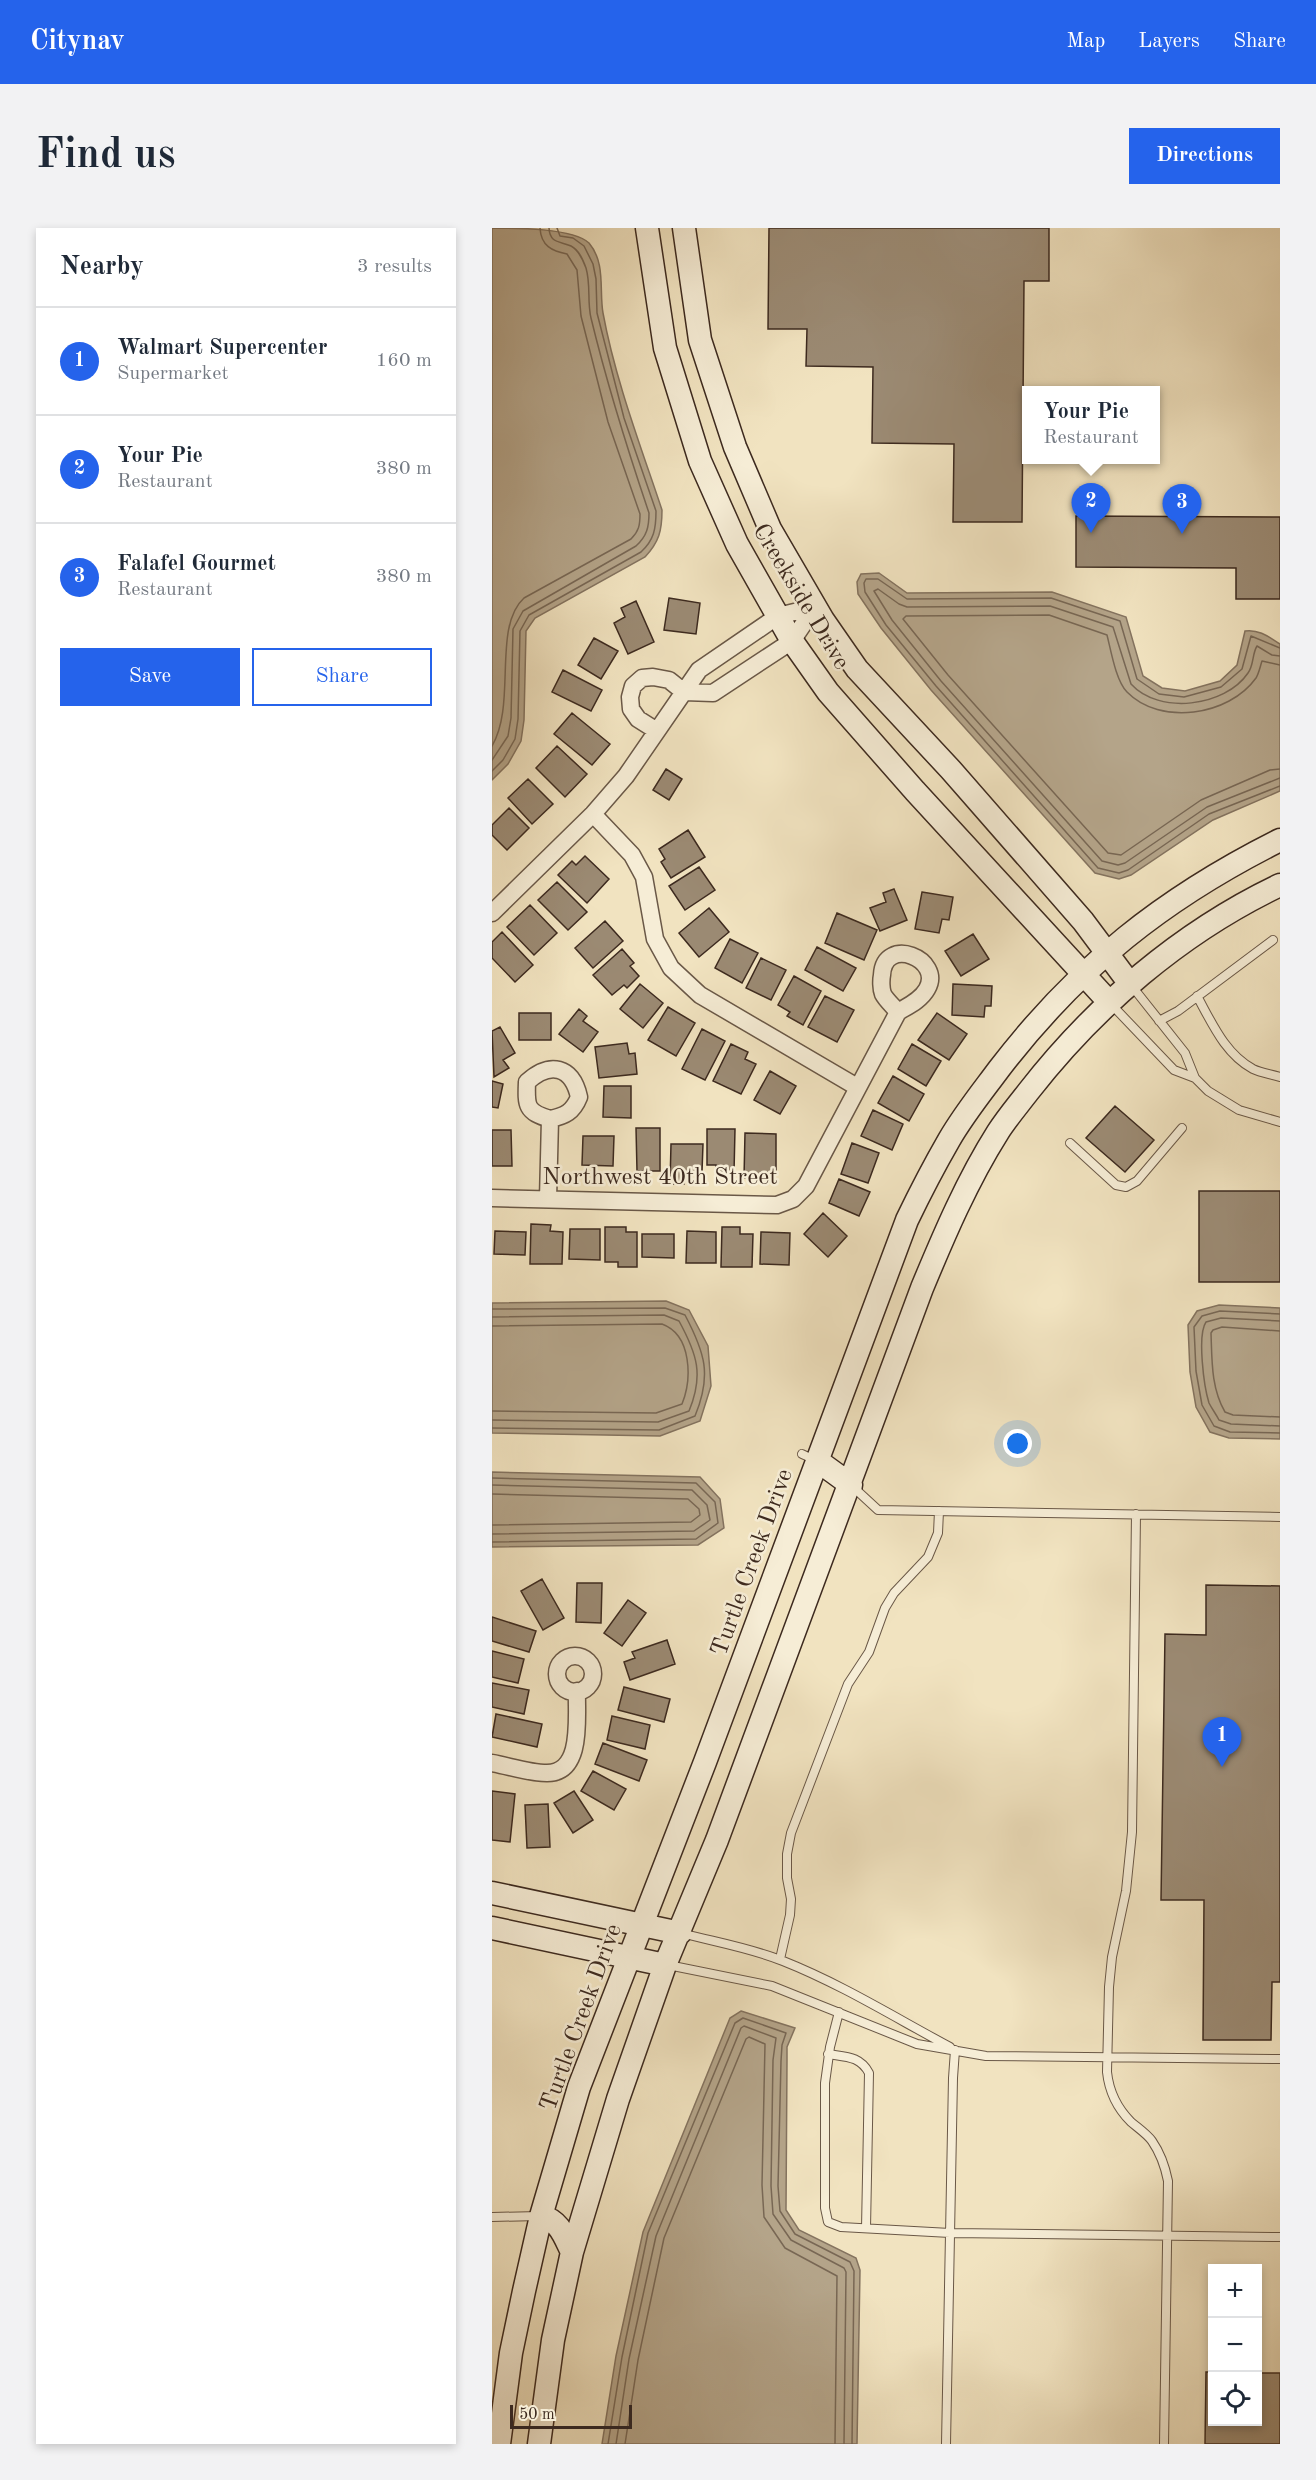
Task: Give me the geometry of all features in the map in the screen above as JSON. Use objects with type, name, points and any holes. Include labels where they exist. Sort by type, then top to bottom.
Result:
[{"type":"street","name":"Creekside Drive","points":[[647,228],[665,348],[700,461],[737,544],[792,641],[828,692],[1110,1003]]},
{"type":"street","name":"Creekside Drive","points":[[684,228],[700,340],[735,447],[770,529],[815,607],[857,669],[1083,921],[1130,984]]},
{"type":"street","points":[[492,913],[593,814],[626,776],[699,670],[778,616],[815,607]]},
{"type":"street","points":[[657,732],[638,719],[631,709],[630,698],[633,686],[642,678],[653,677],[669,680],[684,692],[713,693],[792,641],[815,607]]},
{"type":"street","points":[[723,654],[738,677]]},
{"type":"street","points":[[593,814],[632,855],[644,877],[654,939],[671,968],[700,995],[857,1087]]},
{"type":"street","name":"Turtle Creek Drive","points":[[499,2444],[513,2343],[541,2216],[579,2087],[643,1924],[810,1457],[903,1230],[944,1149],[969,1108],[1029,1030],[1083,974],[1106,952],[1181,896],[1218,873],[1280,840]]},
{"type":"street","points":[[539,2444],[553,2340],[572,2252],[615,2109],[665,1965],[717,1840],[851,1485],[922,1288],[957,1205],[998,1131],[1054,1059],[1110,1003],[1185,940],[1232,909],[1280,885]]},
{"type":"street","name":"Northwest 40th Street","points":[[492,1198],[777,1205],[785,1202],[806,1186],[898,1012]]},
{"type":"street","points":[[548,1199],[550,1119]]},
{"type":"street","points":[[810,1457],[851,1485]]},
{"type":"street","points":[[492,1763],[549,1773],[566,1765],[576,1751],[577,1691]]},
{"type":"street","points":[[492,1893],[680,1933]]},
{"type":"street","points":[[492,1928],[665,1965]]},
{"type":"street","points":[[541,2216],[559,2226],[572,2252]]},
{"type":"lane","points":[[1159,1021],[1274,940]]},
{"type":"lane","points":[[1130,984],[1185,1053],[1195,1078]]},
{"type":"lane","points":[[1197,996],[1220,1037],[1234,1056],[1254,1070],[1280,1077]]},
{"type":"lane","points":[[1110,1003],[1174,1070],[1195,1078],[1223,1101],[1239,1110],[1280,1122]]},
{"type":"lane","points":[[1070,1143],[1116,1185],[1126,1187],[1137,1181],[1182,1128]]},
{"type":"lane","points":[[851,1485],[878,1510],[1280,1517]]},
{"type":"lane","points":[[780,1959],[790,1915],[787,1854],[791,1833],[848,1684],[869,1653],[885,1608],[894,1593],[928,1557],[938,1533],[939,1511]]},
{"type":"lane","points":[[1136,1514],[1132,1832],[1126,1891],[1112,1957],[1109,1987],[1108,2085],[1129,2120],[1150,2139],[1160,2152],[1168,2181],[1164,2444]]},
{"type":"lane","points":[[680,1933],[780,1959],[874,2004],[955,2050]]},
{"type":"lane","points":[[665,1965],[772,1986],[917,2044],[986,2056],[1280,2059]]},
{"type":"lane","points":[[839,2013],[828,2054],[825,2083],[826,2215],[828,2222],[841,2227],[950,2233],[1280,2237]]},
{"type":"lane","points":[[946,2444],[952,2078],[955,2050]]},
{"type":"lane","points":[[828,2054],[856,2058],[864,2064],[869,2073],[866,2228]]},
{"type":"lane","points":[[492,2217],[541,2216]]},
{"type":"water","points":[[492,228],[544,230],[570,234],[589,243],[594,251],[600,268],[603,313],[614,363],[662,510],[659,536],[645,557],[535,618],[526,631],[524,720],[521,741],[508,764],[492,780]]},
{"type":"water","points":[[879,573],[907,593],[1052,592],[1126,617],[1143,676],[1162,688],[1185,691],[1220,681],[1237,665],[1245,631],[1255,631],[1268,636],[1280,644],[1280,791],[1213,820],[1131,875],[1119,879],[1095,873],[931,690],[881,628],[858,594],[857,582],[861,574]]},
{"type":"water","points":[[666,1301],[689,1310],[708,1346],[711,1386],[700,1421],[660,1436],[492,1433],[492,1303]]},
{"type":"water","points":[[1219,1305],[1280,1308],[1280,1439],[1229,1438],[1210,1432],[1196,1407],[1190,1372],[1188,1325],[1197,1311]]},
{"type":"water","points":[[492,1472],[700,1477],[720,1499],[724,1528],[698,1545],[492,1547]]},
{"type":"water","points":[[741,2011],[795,2028],[787,2047],[786,2210],[799,2230],[856,2258],[860,2270],[857,2444],[602,2444],[616,2356],[643,2232],[730,2018]]},
{"type":"building","points":[[769,228],[1049,228],[1049,281],[1024,281],[1022,522],[953,522],[954,444],[872,443],[873,367],[806,366],[807,329],[768,329]]},
{"type":"building","points":[[1076,516],[1280,517],[1280,599],[1236,599],[1236,568],[1076,567]]},
{"type":"building","points":[[669,598],[700,603],[696,634],[664,630]]},
{"type":"building","points":[[636,601],[654,642],[628,654],[614,623],[625,617],[621,608]]},
{"type":"building","points":[[594,638],[618,651],[601,679],[578,665]]},
{"type":"building","points":[[563,670],[602,690],[591,711],[552,692]]},
{"type":"building","points":[[572,713],[610,744],[592,765],[554,734]]},
{"type":"building","points":[[557,746],[587,774],[565,797],[536,768]]},
{"type":"building","points":[[666,769],[682,779],[669,800],[653,790]]},
{"type":"building","points":[[528,779],[553,804],[532,824],[508,798]]},
{"type":"building","points":[[509,808],[529,828],[507,850],[492,835],[492,825]]},
{"type":"building","points":[[688,830],[705,857],[671,878],[661,862],[665,859],[659,849]]},
{"type":"building","points":[[585,856],[609,879],[587,903],[558,875],[572,861],[576,865]]},
{"type":"building","points":[[699,867],[715,890],[685,910],[669,886]]},
{"type":"building","points":[[557,882],[587,912],[568,930],[538,900]]},
{"type":"building","points":[[894,889],[907,920],[880,931],[870,908],[886,902],[883,893]]},
{"type":"building","points":[[922,892],[953,897],[949,920],[942,919],[939,933],[915,929]]},
{"type":"building","points":[[530,905],[557,933],[534,955],[507,927]]},
{"type":"building","points":[[709,908],[729,932],[699,957],[679,933]]},
{"type":"building","points":[[837,913],[877,930],[864,960],[825,943]]},
{"type":"building","points":[[605,921],[623,941],[593,968],[575,948]]},
{"type":"building","points":[[502,932],[533,965],[515,982],[492,958],[492,942]]},
{"type":"building","points":[[973,934],[989,959],[961,976],[945,951]]},
{"type":"building","points":[[730,939],[758,953],[742,983],[715,968]]},
{"type":"building","points":[[817,947],[856,968],[843,991],[805,970]]},
{"type":"building","points":[[622,949],[634,963],[630,966],[639,976],[627,988],[624,985],[612,995],[593,975]]},
{"type":"building","points":[[761,958],[786,970],[771,1000],[746,988]]},
{"type":"building","points":[[794,976],[821,991],[803,1025],[787,1016],[790,1012],[778,1005]]},
{"type":"building","points":[[640,984],[663,1003],[643,1028],[620,1009]]},
{"type":"building","points":[[953,984],[992,986],[991,1006],[985,1006],[984,1017],[952,1015]]},
{"type":"building","points":[[825,996],[854,1010],[837,1042],[808,1027]]},
{"type":"building","points":[[668,1007],[695,1023],[676,1056],[648,1040]]},
{"type":"building","points":[[579,1009],[587,1016],[583,1021],[598,1032],[583,1052],[559,1034]]},
{"type":"building","points":[[519,1013],[551,1013],[551,1040],[519,1040]]},
{"type":"building","points":[[937,1013],[967,1034],[949,1060],[918,1040]]},
{"type":"building","points":[[500,1027],[515,1053],[503,1060],[509,1068],[494,1077],[492,1031]]},
{"type":"building","points":[[702,1029],[725,1041],[705,1080],[682,1069]]},
{"type":"building","points":[[627,1043],[629,1054],[635,1053],[637,1074],[599,1078],[595,1047]]},
{"type":"building","points":[[731,1044],[748,1052],[745,1059],[756,1064],[741,1094],[713,1081]]},
{"type":"building","points":[[912,1044],[941,1061],[926,1086],[898,1069]]},
{"type":"building","points":[[770,1071],[796,1086],[780,1114],[754,1100]]},
{"type":"building","points":[[893,1076],[924,1094],[909,1121],[878,1103]]},
{"type":"building","points":[[492,1081],[503,1084],[498,1108],[492,1107]]},
{"type":"building","points":[[604,1086],[631,1086],[631,1118],[603,1117]]},
{"type":"building","points":[[1115,1106],[1154,1140],[1125,1172],[1086,1138]]},
{"type":"building","points":[[873,1110],[903,1124],[892,1150],[861,1136]]},
{"type":"building","points":[[636,1128],[660,1128],[660,1171],[637,1171]]},
{"type":"building","points":[[707,1129],[735,1129],[734,1173],[716,1172],[716,1165],[707,1165]]},
{"type":"building","points":[[492,1130],[511,1130],[512,1166],[492,1166]]},
{"type":"building","points":[[745,1133],[776,1134],[776,1172],[761,1172],[761,1179],[744,1178]]},
{"type":"building","points":[[583,1136],[614,1136],[613,1166],[582,1165]]},
{"type":"building","points":[[852,1143],[879,1153],[868,1183],[841,1174]]},
{"type":"building","points":[[671,1144],[703,1144],[702,1172],[684,1172],[684,1184],[670,1184]]},
{"type":"building","points":[[839,1179],[870,1192],[859,1216],[829,1203]]},
{"type":"building","points":[[1199,1191],[1280,1191],[1280,1282],[1199,1282]]},
{"type":"building","points":[[823,1213],[847,1236],[828,1257],[804,1234]]},
{"type":"building","points":[[531,1224],[551,1225],[550,1231],[563,1232],[562,1264],[530,1264]]},
{"type":"building","points":[[605,1227],[626,1227],[626,1232],[637,1232],[637,1267],[618,1267],[618,1262],[605,1262]]},
{"type":"building","points":[[722,1227],[740,1227],[740,1234],[753,1234],[752,1267],[721,1267]]},
{"type":"building","points":[[570,1229],[600,1229],[600,1260],[569,1259]]},
{"type":"building","points":[[495,1231],[526,1232],[525,1255],[494,1254]]},
{"type":"building","points":[[687,1231],[716,1232],[716,1263],[686,1263]]},
{"type":"building","points":[[761,1232],[790,1233],[789,1265],[760,1264]]},
{"type":"building","points":[[642,1234],[674,1234],[674,1258],[642,1257]]},
{"type":"building","points":[[542,1579],[564,1618],[543,1630],[521,1591]]},
{"type":"building","points":[[577,1583],[602,1583],[601,1623],[576,1622]]},
{"type":"building","points":[[1206,1585],[1280,1586],[1280,1982],[1272,1982],[1271,2040],[1203,2040],[1204,1900],[1161,1900],[1165,1634],[1206,1635]]},
{"type":"building","points":[[628,1600],[646,1613],[622,1646],[604,1633]]},
{"type":"building","points":[[492,1617],[536,1631],[529,1652],[492,1641]]},
{"type":"building","points":[[667,1640],[675,1664],[630,1680],[624,1662],[635,1658],[632,1652]]},
{"type":"building","points":[[492,1651],[524,1659],[518,1683],[492,1677]]},
{"type":"building","points":[[492,1683],[529,1690],[524,1714],[492,1707]]},
{"type":"building","points":[[624,1687],[670,1699],[664,1722],[618,1710]]},
{"type":"building","points":[[496,1714],[542,1724],[537,1747],[492,1737]]},
{"type":"building","points":[[612,1716],[650,1725],[645,1749],[607,1740]]},
{"type":"building","points":[[603,1743],[647,1760],[639,1781],[595,1764]]},
{"type":"building","points":[[593,1771],[626,1789],[614,1810],[581,1791]]},
{"type":"building","points":[[492,1791],[515,1794],[510,1842],[492,1840]]},
{"type":"building","points":[[574,1791],[593,1820],[573,1833],[554,1803]]},
{"type":"building","points":[[548,1804],[550,1847],[527,1848],[525,1805]]},
{"type":"building","points":[[1206,2372],[1208,2372],[1208,2426],[1262,2426],[1262,2373],[1280,2373],[1280,2444],[1205,2444]]},
{"type":"place","name":"Your Pie","points":[[1091,533]]},
{"type":"place","name":"Falafel Gourmet","points":[[1182,534]]},
{"type":"place","name":"Walmart Supercenter","points":[[1222,1767]]}]
